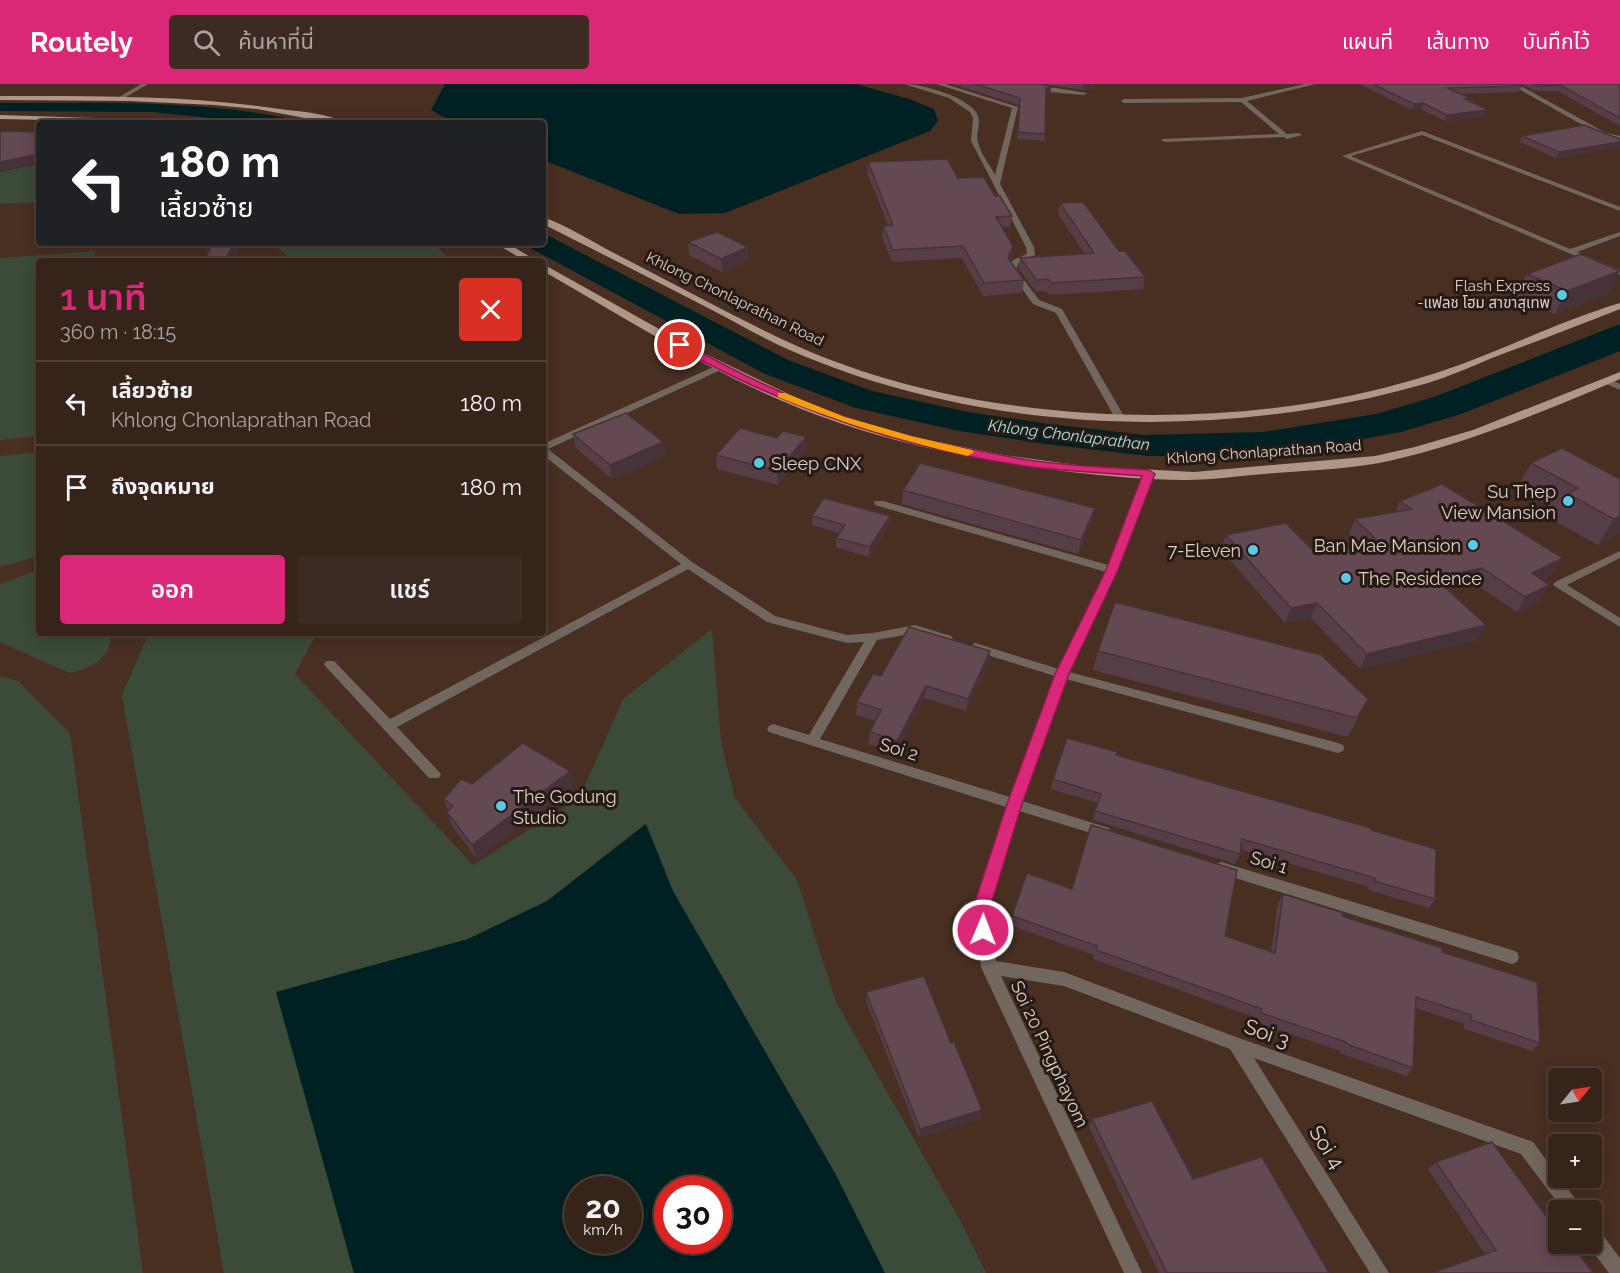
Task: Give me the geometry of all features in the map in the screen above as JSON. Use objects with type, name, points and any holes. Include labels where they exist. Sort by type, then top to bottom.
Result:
[{"type":"main road","points":[[0,98],[189,101],[262,106],[330,120]]},
{"type":"main road","points":[[0,117],[132,120]]},
{"type":"main road","name":"Khlong Chonlaprathan Road","points":[[546,222],[794,348],[843,367],[898,384],[970,401],[1048,414],[1120,418],[1254,414],[1320,405],[1426,380],[1620,306]]},
{"type":"main road","points":[[505,246],[527,258]]},
{"type":"main road","name":"Khlong Chonlaprathan Road","points":[[546,269],[720,367],[841,419],[908,439],[1024,462],[1169,476],[1313,466],[1388,457],[1523,415],[1620,375]]},
{"type":"street","points":[[120,99],[145,84]]},
{"type":"street","points":[[907,84],[951,97],[973,111],[976,118],[974,141],[1030,247],[1031,255],[1016,262],[1012,269],[1036,302],[1059,311],[1120,418]]},
{"type":"street","points":[[939,84],[1015,107],[997,183]]},
{"type":"street","points":[[1034,84],[1049,90],[1084,93]]},
{"type":"street","points":[[1124,101],[1242,100],[1312,84]]},
{"type":"street","points":[[1513,84],[1604,135],[1620,138]]},
{"type":"street","points":[[1242,100],[1287,137]]},
{"type":"street","points":[[1620,209],[1422,133],[1345,156],[1620,273]]},
{"type":"street","points":[[1164,140],[1299,135]]},
{"type":"street","points":[[1269,145],[1287,137]]},
{"type":"street","points":[[1572,251],[1620,234]]},
{"type":"street","points":[[546,448],[720,367]]},
{"type":"street","points":[[1607,381],[1620,387]]},
{"type":"street","points":[[546,451],[688,564],[771,619],[847,639],[873,638],[915,629],[1062,674],[1338,748]]},
{"type":"street","name":"Soi 20 Pingphayom","points":[[1133,1273],[989,967],[981,911],[1014,804],[1062,674],[1112,570],[1149,474]]},
{"type":"street","points":[[879,503],[1112,570]]},
{"type":"street","points":[[1620,554],[1558,585],[1620,623]]},
{"type":"street","points":[[546,634],[688,564]]},
{"type":"street","points":[[388,726],[539,637]]},
{"type":"street","points":[[812,741],[873,638]]},
{"type":"street","points":[[330,664],[434,774]]},
{"type":"street","name":"Soi 2","points":[[773,729],[1014,804]]},
{"type":"street","points":[[1014,804],[1116,835]]},
{"type":"street","name":"Soi 1","points":[[1207,863],[1512,957]]},
{"type":"street","name":"Soi 3","points":[[989,967],[1064,979],[1236,1044],[1527,1148],[1566,1200]]},
{"type":"street","name":"Soi 4","points":[[1236,1044],[1380,1273]]},
{"type":"street","points":[[1602,1249],[1620,1273]]},
{"type":"green space","points":[[36,165],[36,202],[0,204],[0,172]]},
{"type":"green space","points":[[276,246],[437,246],[446,256],[444,258],[285,258],[286,255]]},
{"type":"green space","points":[[96,251],[94,258],[36,258],[36,436],[0,440],[0,258]]},
{"type":"green space","points":[[36,452],[36,557],[0,567],[0,456]]},
{"type":"green space","points":[[36,571],[36,636],[112,636],[107,652],[96,663],[69,673],[0,642],[0,584]]},
{"type":"green space","points":[[712,629],[721,742],[735,798],[797,880],[836,1002],[961,1222],[986,1273],[885,1273],[836,1175],[673,891],[645,824],[547,901],[468,939],[277,992],[354,1273],[224,1273],[122,695],[148,636],[315,636],[295,674],[473,865],[580,797],[623,699]]},
{"type":"green space","points":[[0,676],[18,681],[70,733],[143,1273],[0,1273]]},
{"type":"water","points":[[445,84],[856,84],[909,99],[934,109],[938,121],[930,131],[725,213],[679,214],[546,161],[546,120],[449,120],[431,110]]},
{"type":"water","points":[[0,103],[156,104],[234,110],[296,120],[230,120],[152,112],[0,111]]},
{"type":"water","name":"Khlong Chonlaprathan","points":[[546,235],[788,360],[872,391],[968,412],[1144,435],[1263,432],[1376,414],[1434,397],[1620,324],[1620,351],[1461,414],[1401,432],[1331,445],[1221,456],[1148,456],[959,431],[856,408],[765,374],[527,246],[546,246]]},
{"type":"water","points":[[646,824],[673,891],[836,1175],[885,1273],[354,1273],[276,992],[468,939],[547,901]]},
{"type":"building","points":[[975,84],[1042,84],[1051,87],[1046,88],[1045,134],[1018,132],[1020,98]]},
{"type":"building","points":[[1373,84],[1519,84],[1522,86],[1447,88],[1470,98],[1465,99],[1488,110],[1447,115],[1423,103],[1414,104]]},
{"type":"building","points":[[1535,84],[1620,84],[1620,118],[1560,85],[1538,86]]},
{"type":"building","points":[[1584,125],[1620,139],[1620,142],[1559,152],[1522,136]]},
{"type":"building","points":[[36,130],[36,155],[0,162],[0,133],[2,131],[33,132]]},
{"type":"building","points":[[947,159],[958,178],[984,177],[995,196],[1000,196],[1012,216],[996,217],[1013,246],[1008,258],[1024,280],[984,283],[963,246],[893,250],[883,226],[893,225],[868,162]]},
{"type":"building","points":[[1083,202],[1119,251],[1125,251],[1145,277],[1051,283],[1048,279],[1037,280],[1020,258],[1094,253],[1060,203]]},
{"type":"building","points":[[717,232],[748,247],[721,259],[688,242]]},
{"type":"building","points":[[212,246],[232,246],[226,258],[206,258]]},
{"type":"building","points":[[1581,254],[1620,271],[1567,291],[1527,274]]},
{"type":"building","points":[[626,413],[663,442],[610,465],[573,434]]},
{"type":"building","points":[[740,428],[777,438],[783,431],[806,437],[777,471],[716,455]]},
{"type":"building","points":[[1562,448],[1620,479],[1620,516],[1614,519],[1568,494],[1578,488],[1531,463]]},
{"type":"building","points":[[920,463],[1095,508],[1081,540],[903,490]]},
{"type":"building","points":[[1442,484],[1563,558],[1532,573],[1549,585],[1525,597],[1482,568],[1435,578],[1486,625],[1367,654],[1317,603],[1291,608],[1226,535],[1286,523],[1317,555],[1379,542],[1355,519],[1412,509],[1400,501]]},
{"type":"building","points":[[824,498],[890,516],[870,547],[836,538],[845,525],[812,516]]},
{"type":"building","points":[[1115,602],[1321,655],[1368,699],[1357,718],[1098,651]]},
{"type":"building","points":[[909,627],[990,651],[968,699],[926,686],[897,741],[870,732],[881,710],[857,702],[873,674],[881,676]]},
{"type":"building","points":[[1067,738],[1117,752],[1116,755],[1371,828],[1371,830],[1436,849],[1435,899],[1374,881],[1375,878],[1242,839],[1240,854],[1095,811],[1101,794],[1053,779]]},
{"type":"building","name":"The Godung Studio","points":[[523,743],[570,771],[472,845],[447,812],[453,806],[444,799],[461,779],[472,784]]},
{"type":"building","points":[[1091,825],[1237,870],[1225,936],[1275,953],[1283,894],[1343,913],[1342,916],[1442,948],[1442,952],[1537,982],[1540,1043],[1471,1020],[1471,1015],[1416,997],[1413,1068],[1261,1013],[1262,1009],[1096,950],[1097,946],[1012,916],[1027,873],[1072,889]]},
{"type":"building","points":[[924,976],[951,1043],[954,1042],[982,1110],[920,1129],[866,992]]},
{"type":"building","points":[[1152,1101],[1193,1179],[1262,1157],[1329,1273],[1167,1273],[1092,1119]]},
{"type":"building","points":[[1492,1142],[1548,1219],[1548,1254],[1579,1254],[1593,1273],[1432,1273],[1496,1250],[1436,1162]]},
{"type":"slow traffic","points":[[781,395],[841,419],[908,439],[968,452]]},
{"type":"place","name":"Flash Express -แฟลช โฮม สาขาสุเทพ","points":[[1562,295]]},
{"type":"place","name":"Sleep CNX","points":[[759,463]]},
{"type":"place","name":"Su Thep View Mansion","points":[[1568,501]]},
{"type":"place","name":"Ban Mae Mansion","points":[[1473,545]]},
{"type":"place","name":"7-Eleven","points":[[1253,550]]},
{"type":"place","name":"The Residence","points":[[1346,578]]},
{"type":"place","name":"The Godung Studio","points":[[501,806]]},
{"type":"route","points":[[680,345],[784,397],[841,419],[908,439],[974,454],[1024,462],[1149,474],[1112,570],[1062,674],[1014,804],[981,911],[983,930]]}]
